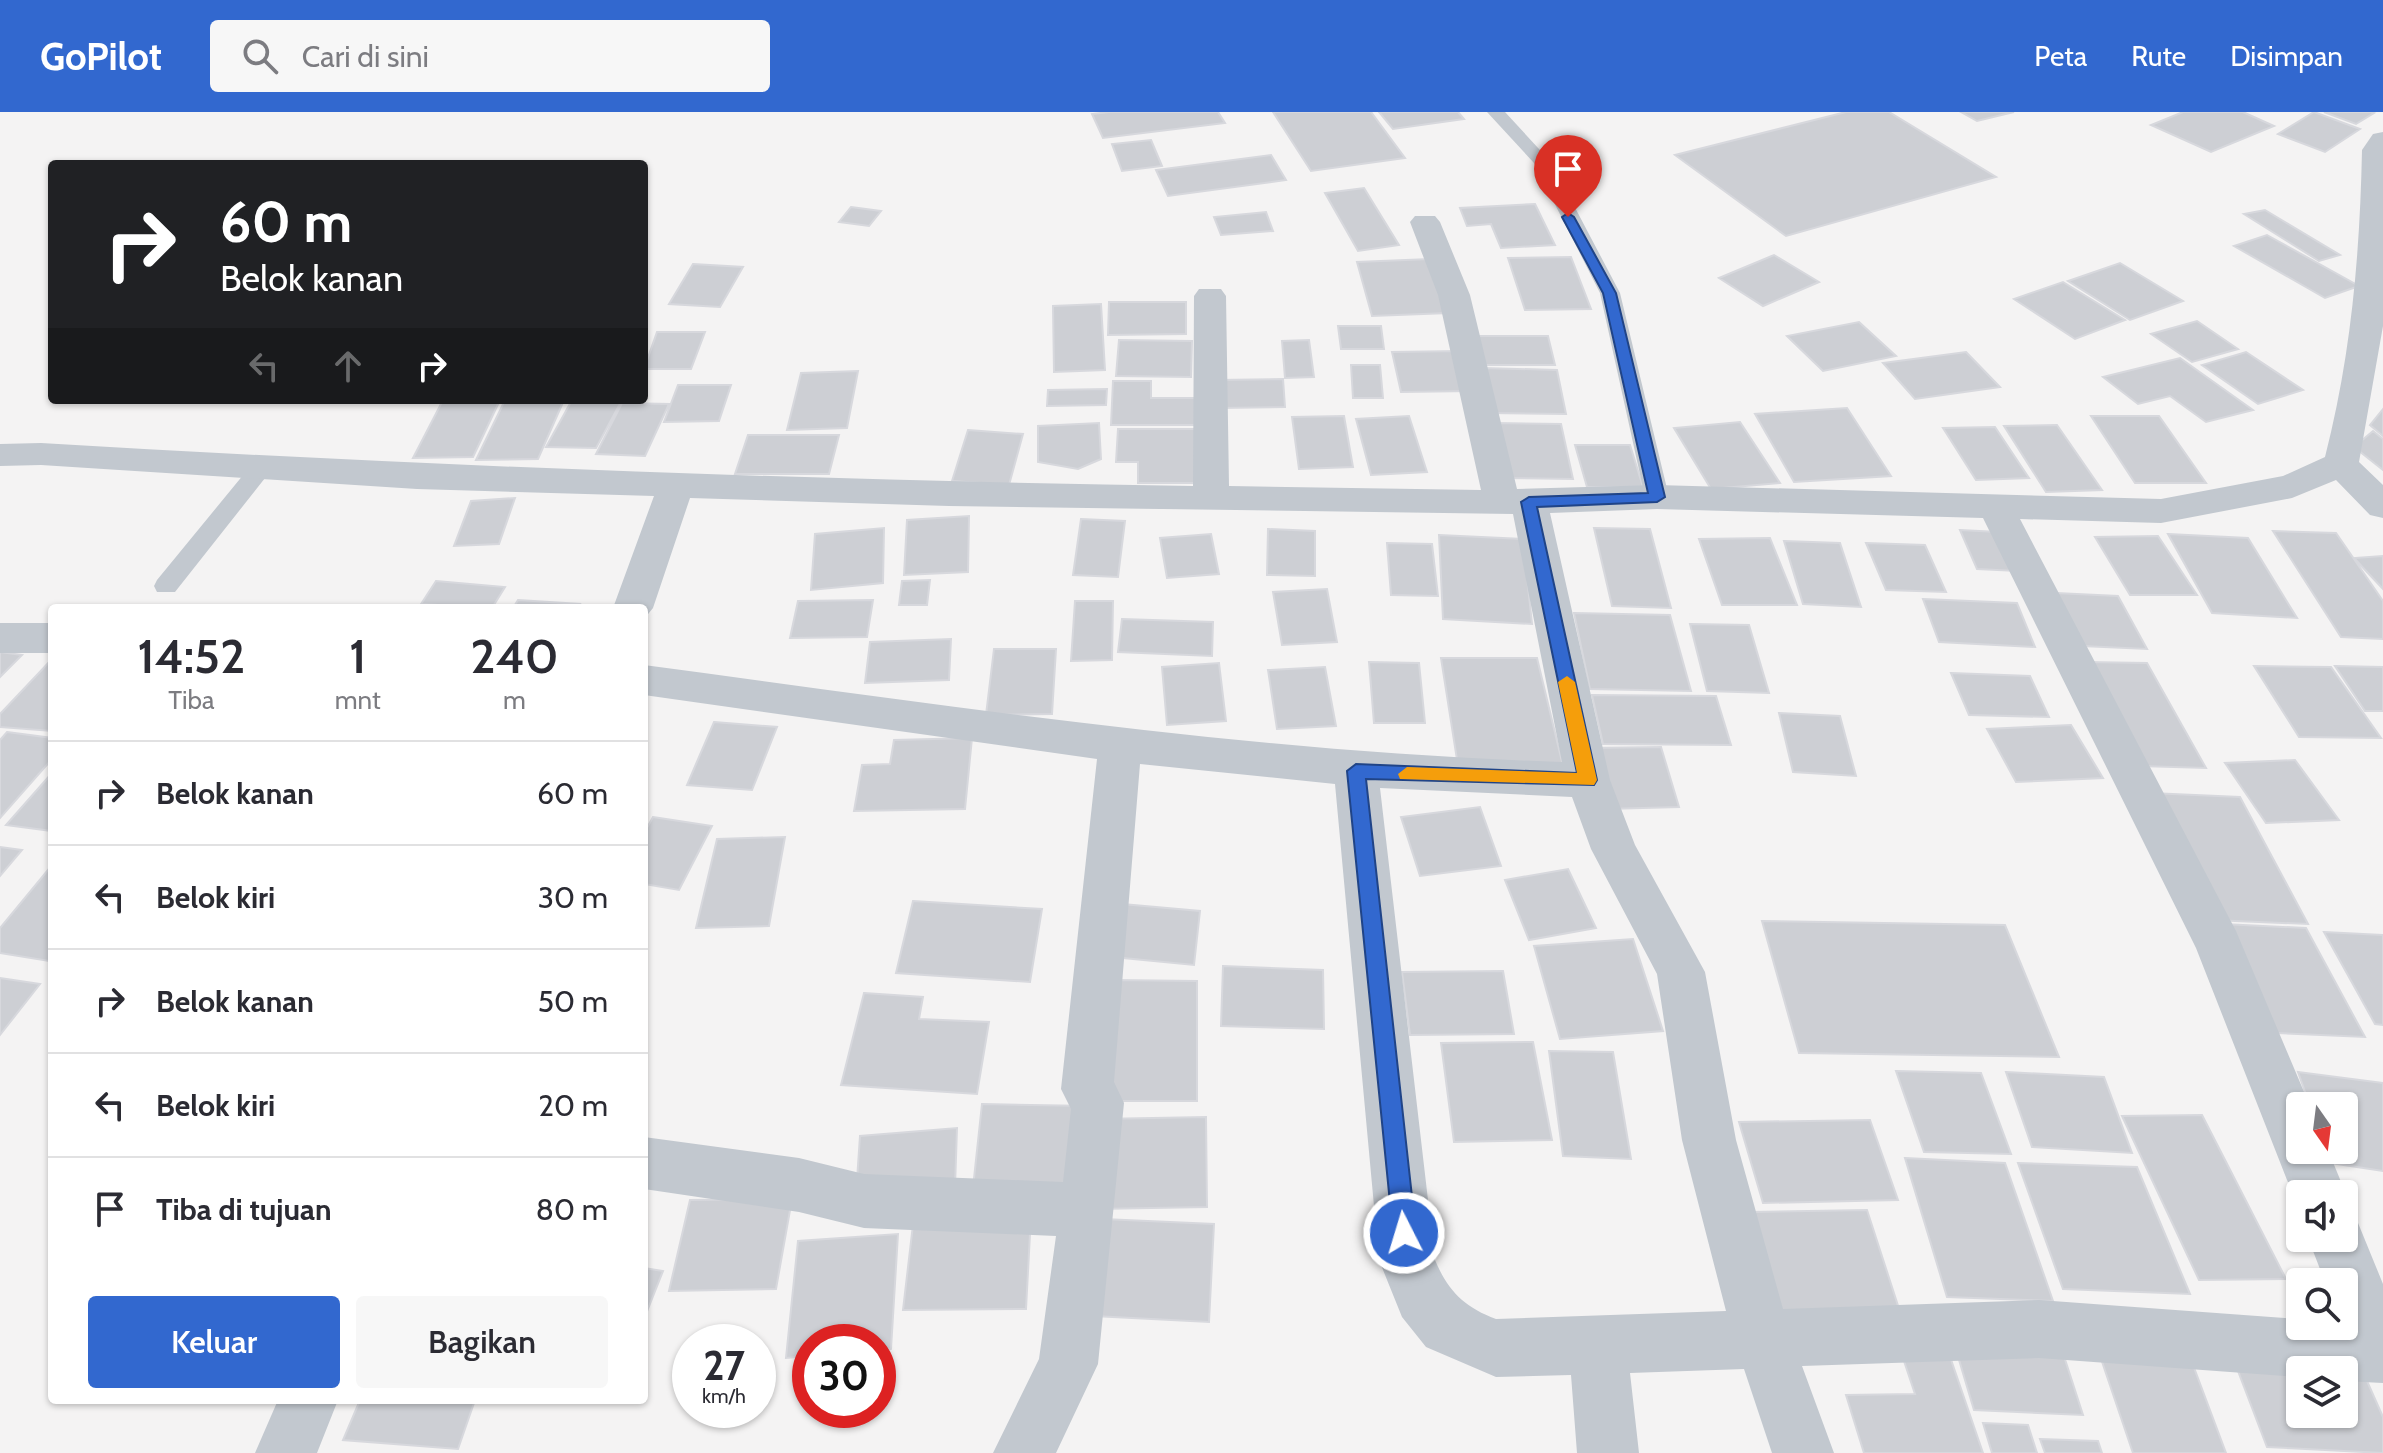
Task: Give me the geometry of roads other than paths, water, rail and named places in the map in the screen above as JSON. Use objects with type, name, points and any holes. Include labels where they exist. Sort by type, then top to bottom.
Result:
[{"type":"street","points":[[2341,464],[2354,418],[2376,250],[2376,150],[2383,140]]},
{"type":"street","points":[[1425,222],[1454,295],[1515,502],[1588,780],[1614,849],[1681,972],[1709,1140],[1763,1340],[1803,1453]]},
{"type":"street","points":[[1210,296],[1211,498]]},
{"type":"street","points":[[0,455],[41,454],[417,477],[676,485],[1515,502],[1657,497],[2161,511],[2292,486],[2341,464]]},
{"type":"street","points":[[2341,464],[2383,506]]},
{"type":"street","points":[[634,604],[676,485]]},
{"type":"street","points":[[1996,508],[2219,946],[2286,1114]]},
{"type":"street","points":[[0,638],[48,638]]},
{"type":"street","points":[[648,681],[1120,745],[1356,771],[1588,780]]},
{"type":"street","points":[[1024,1453],[1068,1364],[1098,1103],[1087,1089],[1120,745]]},
{"type":"street","points":[[1356,771],[1407,1260],[1427,1311],[1449,1331],[1496,1348],[2039,1329],[2383,1354],[2342,1252]]},
{"type":"street","points":[[648,1164],[799,1185],[864,1201],[1087,1210]]},
{"type":"street","points":[[1598,1345],[1608,1453]]},
{"type":"street","points":[[286,1453],[306,1404]]},
{"type":"lane","points":[[1495,112],[1542,162],[1554,191],[1610,293],[1657,497]]},
{"type":"lane","points":[[166,586],[261,468]]}]
